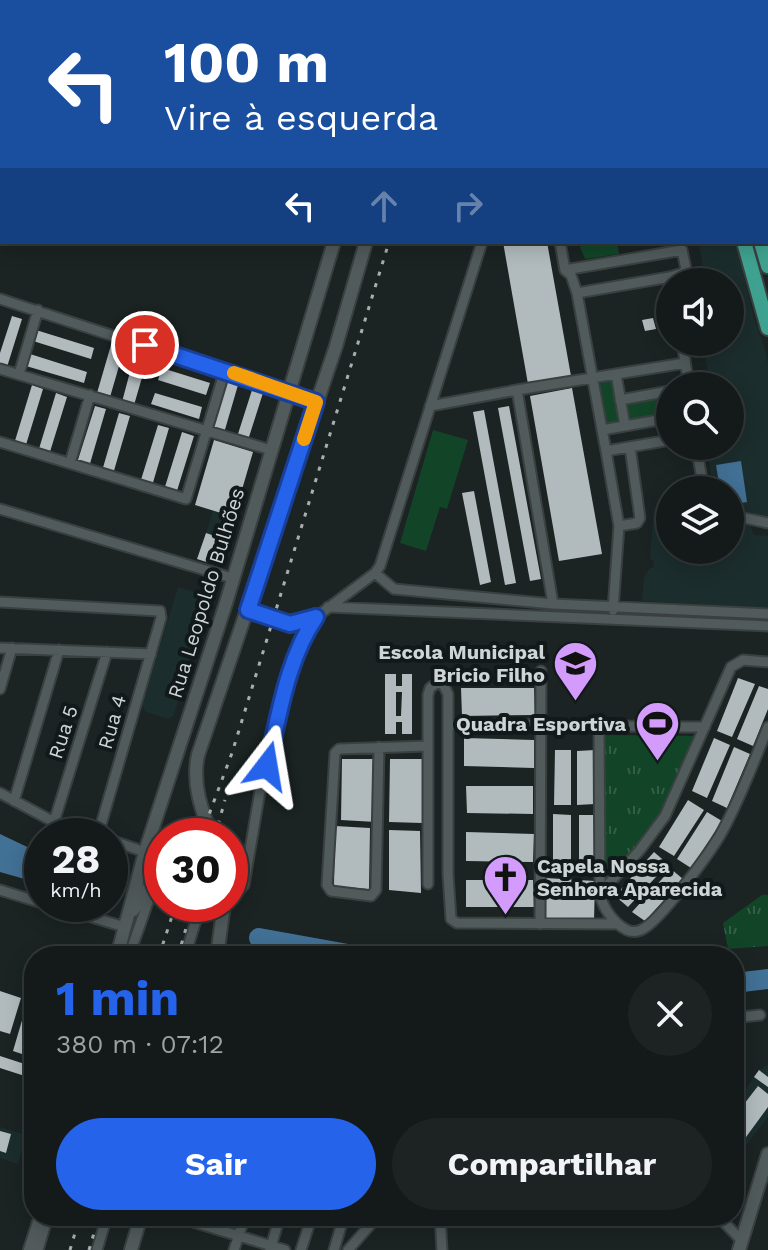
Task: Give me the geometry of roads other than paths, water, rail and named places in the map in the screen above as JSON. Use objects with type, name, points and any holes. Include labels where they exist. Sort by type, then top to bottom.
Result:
[{"type":"main road","name":"Rua Leopoldo Bulhões","points":[[156,818],[333,244]]},
{"type":"main road","name":"Rua Leopoldo Bulhões","points":[[205,818],[195,767],[336,346],[365,244]]},
{"type":"main road","points":[[745,244],[768,328]]},
{"type":"main road","points":[[762,244],[768,266]]},
{"type":"main road","name":"Rua Leopoldo Bulhões","points":[[128,917],[144,856]]},
{"type":"main road","points":[[128,919],[144,895]]},
{"type":"main road","name":"Rua Leopoldo Bulhões","points":[[120,946],[127,922]]},
{"type":"main road","points":[[220,946],[222,922]]},
{"type":"main road","points":[[741,1246],[768,1154]]},
{"type":"main road","points":[[30,1250],[38,1226]]},
{"type":"main road","points":[[131,1250],[138,1226]]},
{"type":"street","points":[[475,244],[478,256]]},
{"type":"street","points":[[248,862],[260,791],[293,664],[316,617],[375,573],[382,562],[481,244]]},
{"type":"street","points":[[560,244],[565,270],[571,275],[577,293],[619,526],[612,619]]},
{"type":"street","points":[[565,270],[682,250],[686,268]]},
{"type":"street","points":[[577,293],[656,281]]},
{"type":"street","points":[[0,299],[316,402]]},
{"type":"street","points":[[19,374],[38,310]]},
{"type":"street","points":[[684,356],[687,372]]},
{"type":"street","points":[[430,406],[685,363]]},
{"type":"street","points":[[0,369],[271,450]]},
{"type":"street","points":[[0,442],[186,499],[225,370]]},
{"type":"street","points":[[616,374],[625,426]]},
{"type":"street","points":[[517,390],[553,604]]},
{"type":"street","points":[[620,400],[656,394]]},
{"type":"street","points":[[70,463],[90,395]]},
{"type":"street","points":[[602,430],[656,420]]},
{"type":"street","points":[[606,451],[656,442]]},
{"type":"street","points":[[619,526],[637,523],[641,515],[630,447]]},
{"type":"street","points":[[0,509],[232,578]]},
{"type":"street","points":[[744,518],[768,523]]},
{"type":"street","points":[[375,573],[394,589],[553,604],[768,614]]},
{"type":"street","name":"Rua 4","points":[[0,602],[160,611],[161,618],[104,818]]},
{"type":"street","points":[[328,607],[768,626]]},
{"type":"street","points":[[248,610],[290,624],[316,617]]},
{"type":"street","points":[[0,648],[151,654]]},
{"type":"street","points":[[0,689],[12,648]]},
{"type":"street","points":[[14,801],[59,650]]},
{"type":"street","name":"Rua 5","points":[[55,818],[107,652]]},
{"type":"street","points":[[600,893],[639,851],[665,816],[731,667],[743,660],[768,662]]},
{"type":"street","points":[[540,924],[541,671]]},
{"type":"street","points":[[428,884],[428,695],[430,688],[438,682],[446,688],[449,725],[448,874],[451,919],[457,923],[618,924]]},
{"type":"street","points":[[449,725],[541,723],[599,727],[705,727]]},
{"type":"street","points":[[599,727],[600,893],[604,908],[618,924],[633,932],[646,927],[706,856],[734,808],[768,727]]},
{"type":"street","points":[[379,747],[376,890],[371,896],[331,891],[327,885],[333,758],[339,749],[379,747],[428,746]]},
{"type":"street","points":[[0,793],[46,818]]},
{"type":"street","points":[[0,890],[24,897]]},
{"type":"street","points":[[133,946],[144,913]]},
{"type":"street","points":[[188,946],[195,922]]},
{"type":"street","points":[[744,1017],[760,1015]]},
{"type":"street","points":[[38,1250],[45,1226]]},
{"type":"street","points":[[97,1250],[104,1226]]},
{"type":"street","points":[[206,1226],[285,1250]]},
{"type":"street","points":[[234,1250],[242,1226]]},
{"type":"street","points":[[271,1248],[277,1226]]},
{"type":"street","points":[[301,1250],[309,1226]]},
{"type":"street","points":[[334,1250],[341,1226]]},
{"type":"street","points":[[348,1250],[369,1226]]},
{"type":"street","points":[[441,1226],[442,1250]]},
{"type":"street","points":[[726,1226],[741,1246]]},
{"type":"water","points":[[741,461],[743,476],[718,476],[716,465]]},
{"type":"water","points":[[0,834],[24,845],[24,879],[0,872]]},
{"type":"waterway","points":[[259,938],[303,946]]},
{"type":"waterway","points":[[744,982],[768,979]]},
{"type":"railway","points":[[208,818],[232,753],[388,244]]},
{"type":"railway","points":[[220,818],[225,800]]},
{"type":"railway","points":[[162,946],[170,922]]},
{"type":"railway","points":[[181,946],[188,922]]},
{"type":"railway","points":[[70,1250],[77,1226]]},
{"type":"railway","points":[[89,1250],[96,1226]]},
{"type":"place","name":"Escola Municipal Bricio Filho","points":[[576,703]]},
{"type":"place","name":"Quadra Esportiva","points":[[657,763]]},
{"type":"place","name":"Capela Nossa Senhora Aparecida","points":[[506,916]]}]
